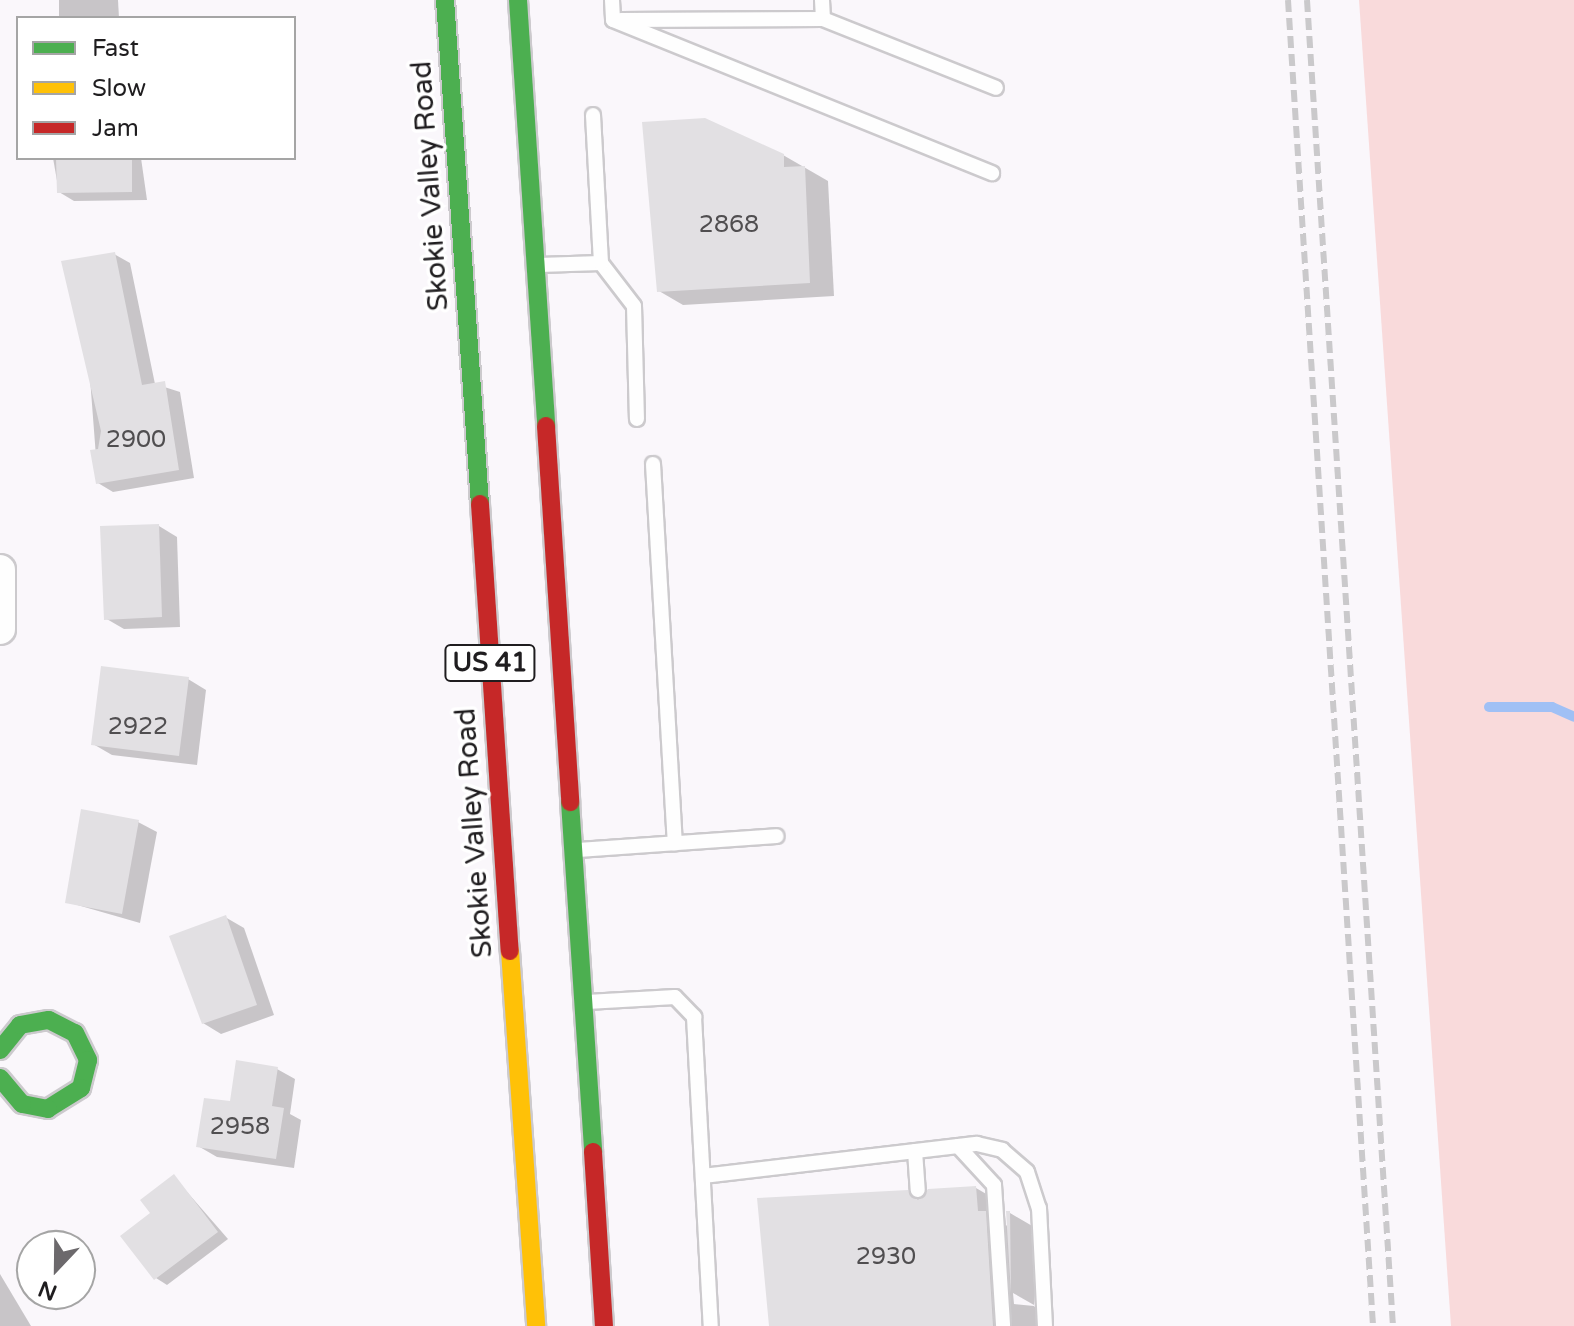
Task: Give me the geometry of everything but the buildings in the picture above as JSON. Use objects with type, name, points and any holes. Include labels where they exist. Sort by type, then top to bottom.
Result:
[{"type":"main road","name":"Skokie Valley Road","points":[[445,0],[536,1326]]},
{"type":"main road","name":"US 41","points":[[518,0],[604,1326]]},
{"type":"main road","points":[[0,1048],[20,1025],[49,1020],[75,1033],[88,1060],[81,1088],[48,1109],[22,1104],[0,1078]]},
{"type":"street","points":[[0,570],[0,629]]},
{"type":"lane","points":[[612,0],[613,20]]},
{"type":"lane","points":[[822,0],[823,19]]},
{"type":"lane","points":[[613,20],[823,19],[996,88]]},
{"type":"lane","points":[[613,20],[992,173]]},
{"type":"lane","points":[[593,115],[601,263],[634,306],[637,419]]},
{"type":"lane","points":[[535,265],[601,263]]},
{"type":"lane","points":[[653,464],[675,843]]},
{"type":"lane","points":[[573,851],[777,836]]},
{"type":"lane","points":[[583,1003],[675,997],[689,1008],[711,1326]]},
{"type":"lane","points":[[703,1176],[958,1146],[992,1146],[1027,1172],[1039,1208],[1045,1326]]},
{"type":"lane","points":[[958,1146],[994,1185],[1003,1326]]},
{"type":"lane","points":[[915,1151],[918,1190]]},
{"type":"shaded area","points":[[1359,0],[1574,0],[1574,1326],[1451,1326]]},
{"type":"waterway","points":[[1489,707],[1552,707],[1574,717]]},
{"type":"railway","points":[[1288,0],[1373,1326]]},
{"type":"railway","points":[[1307,0],[1393,1326]]},
{"type":"traffic: fast","points":[[445,0],[480,504]]},
{"type":"traffic: fast","points":[[518,0],[546,426]]},
{"type":"traffic: fast","points":[[570,802],[593,1152]]},
{"type":"traffic: fast","points":[[0,1050],[20,1025],[49,1020],[75,1033],[88,1060],[81,1088],[48,1109],[22,1104],[0,1078]]},
{"type":"traffic: slow","points":[[510,951],[536,1326]]},
{"type":"traffic: jam","points":[[546,426],[570,802]]},
{"type":"traffic: jam","points":[[480,504],[510,951]]},
{"type":"traffic: jam","points":[[593,1152],[604,1326]]}]
